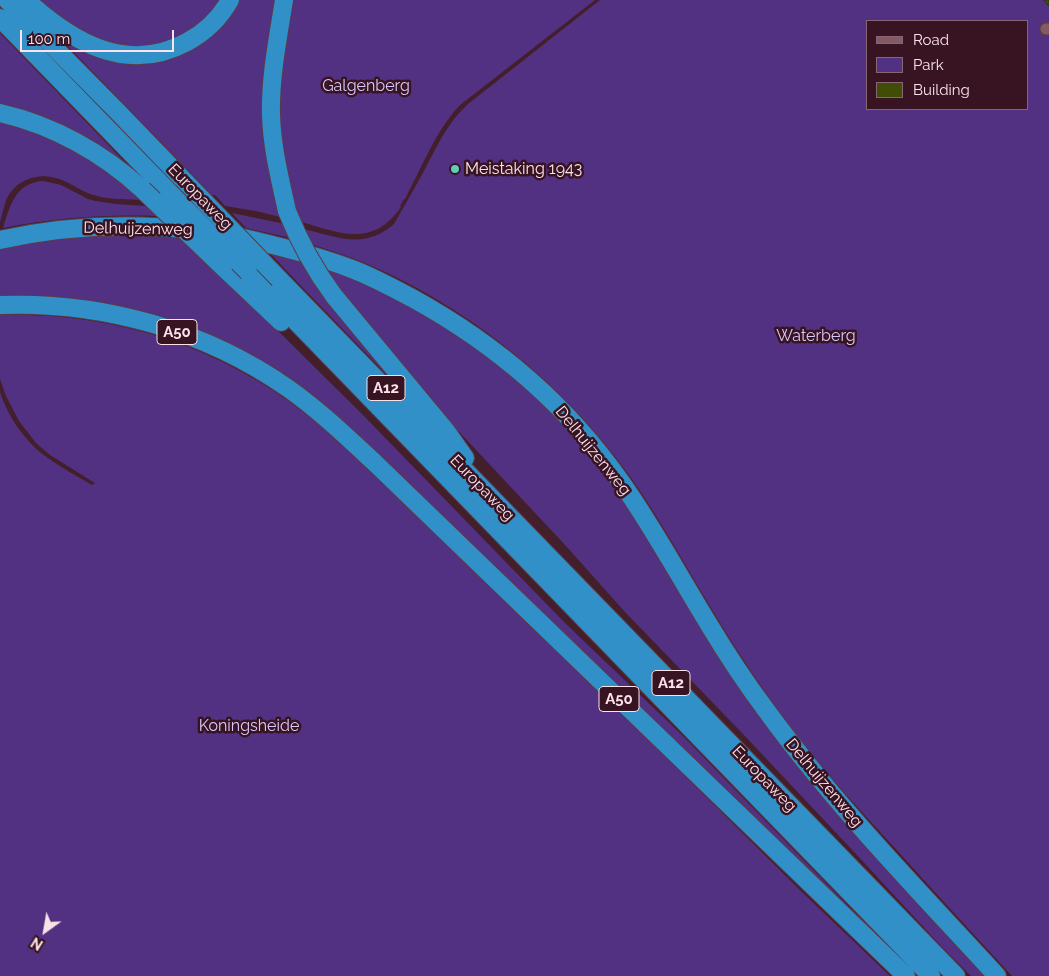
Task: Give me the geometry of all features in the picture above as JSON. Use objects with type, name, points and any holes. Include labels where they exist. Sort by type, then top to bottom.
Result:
[{"type":"highway","points":[[0,12],[3,0]]},
{"type":"highway","name":"Europaweg","points":[[7,0],[956,976]]},
{"type":"highway","points":[[26,0],[70,35],[102,50],[130,55],[152,54],[182,45],[202,33],[230,0]]},
{"type":"highway","name":"A12","points":[[284,0],[274,62],[271,113],[274,150],[287,210],[296,233],[307,255],[334,296],[446,431],[492,498]]},
{"type":"highway","name":"Europaweg","points":[[0,18],[931,976]]},
{"type":"highway","name":"A12","points":[[0,113],[51,129],[90,150],[129,177],[274,316],[342,369]]},
{"type":"highway","name":"Delhuijzenweg","points":[[0,240],[53,230],[123,226],[196,230],[263,242],[328,261],[372,278],[442,315],[487,346],[539,389],[564,413],[603,458],[643,514],[733,664],[783,734],[899,870],[997,976]]},
{"type":"highway","name":"A50","points":[[0,305],[66,306],[103,312],[157,325],[195,338],[224,351],[260,370],[289,389],[332,423],[382,470],[906,976]]},
{"type":"green space","points":[[38,0],[222,0],[200,25],[166,43],[130,48],[98,40],[66,24]]},
{"type":"green space","points":[[236,0],[278,0],[274,24],[284,218],[225,206],[215,195],[212,195],[58,36],[60,34],[158,59]]},
{"type":"green space","name":"Galgenberg","points":[[290,0],[595,0],[460,105],[436,138],[401,207],[390,220],[379,228],[367,233],[355,234],[342,233],[301,222],[285,172],[277,98]]},
{"type":"green space","name":"Waterberg","points":[[600,0],[1049,0],[1049,976],[1012,976],[840,788],[791,728],[743,659],[641,492],[602,440],[573,408],[507,348],[471,321],[395,277],[355,259],[311,244],[304,229],[339,238],[361,239],[383,232],[394,224],[454,119],[468,104]]},
{"type":"green space","points":[[0,33],[145,183],[0,108]]},
{"type":"green space","points":[[0,122],[37,133],[83,154],[100,165],[143,200],[102,197],[88,193],[54,177],[30,178],[10,192],[0,222]]},
{"type":"green space","points":[[43,181],[61,185],[95,201],[146,206],[158,216],[80,218],[3,228],[11,204],[20,191],[26,186]]},
{"type":"green space","points":[[232,213],[285,224],[291,238],[246,228]]},
{"type":"green space","points":[[91,233],[180,235],[363,415],[565,623],[683,736],[890,949],[370,448],[224,343],[0,298],[0,246]]},
{"type":"green space","points":[[267,250],[304,261],[419,410],[382,369]]},
{"type":"green space","points":[[324,267],[396,297],[484,352],[558,417],[617,488],[703,628],[988,976],[971,976],[942,947],[743,734],[625,612],[448,420],[357,313]]},
{"type":"green space","name":"Koningsheide","points":[[0,315],[42,316],[83,320],[123,327],[162,338],[200,352],[237,369],[273,390],[307,415],[389,489],[890,976],[0,976],[0,392],[13,420],[32,445],[64,469],[92,485],[95,483],[50,455],[36,443],[19,421],[6,396],[0,379]]},
{"type":"place","name":"Meistaking 1943","points":[[455,169]]}]
